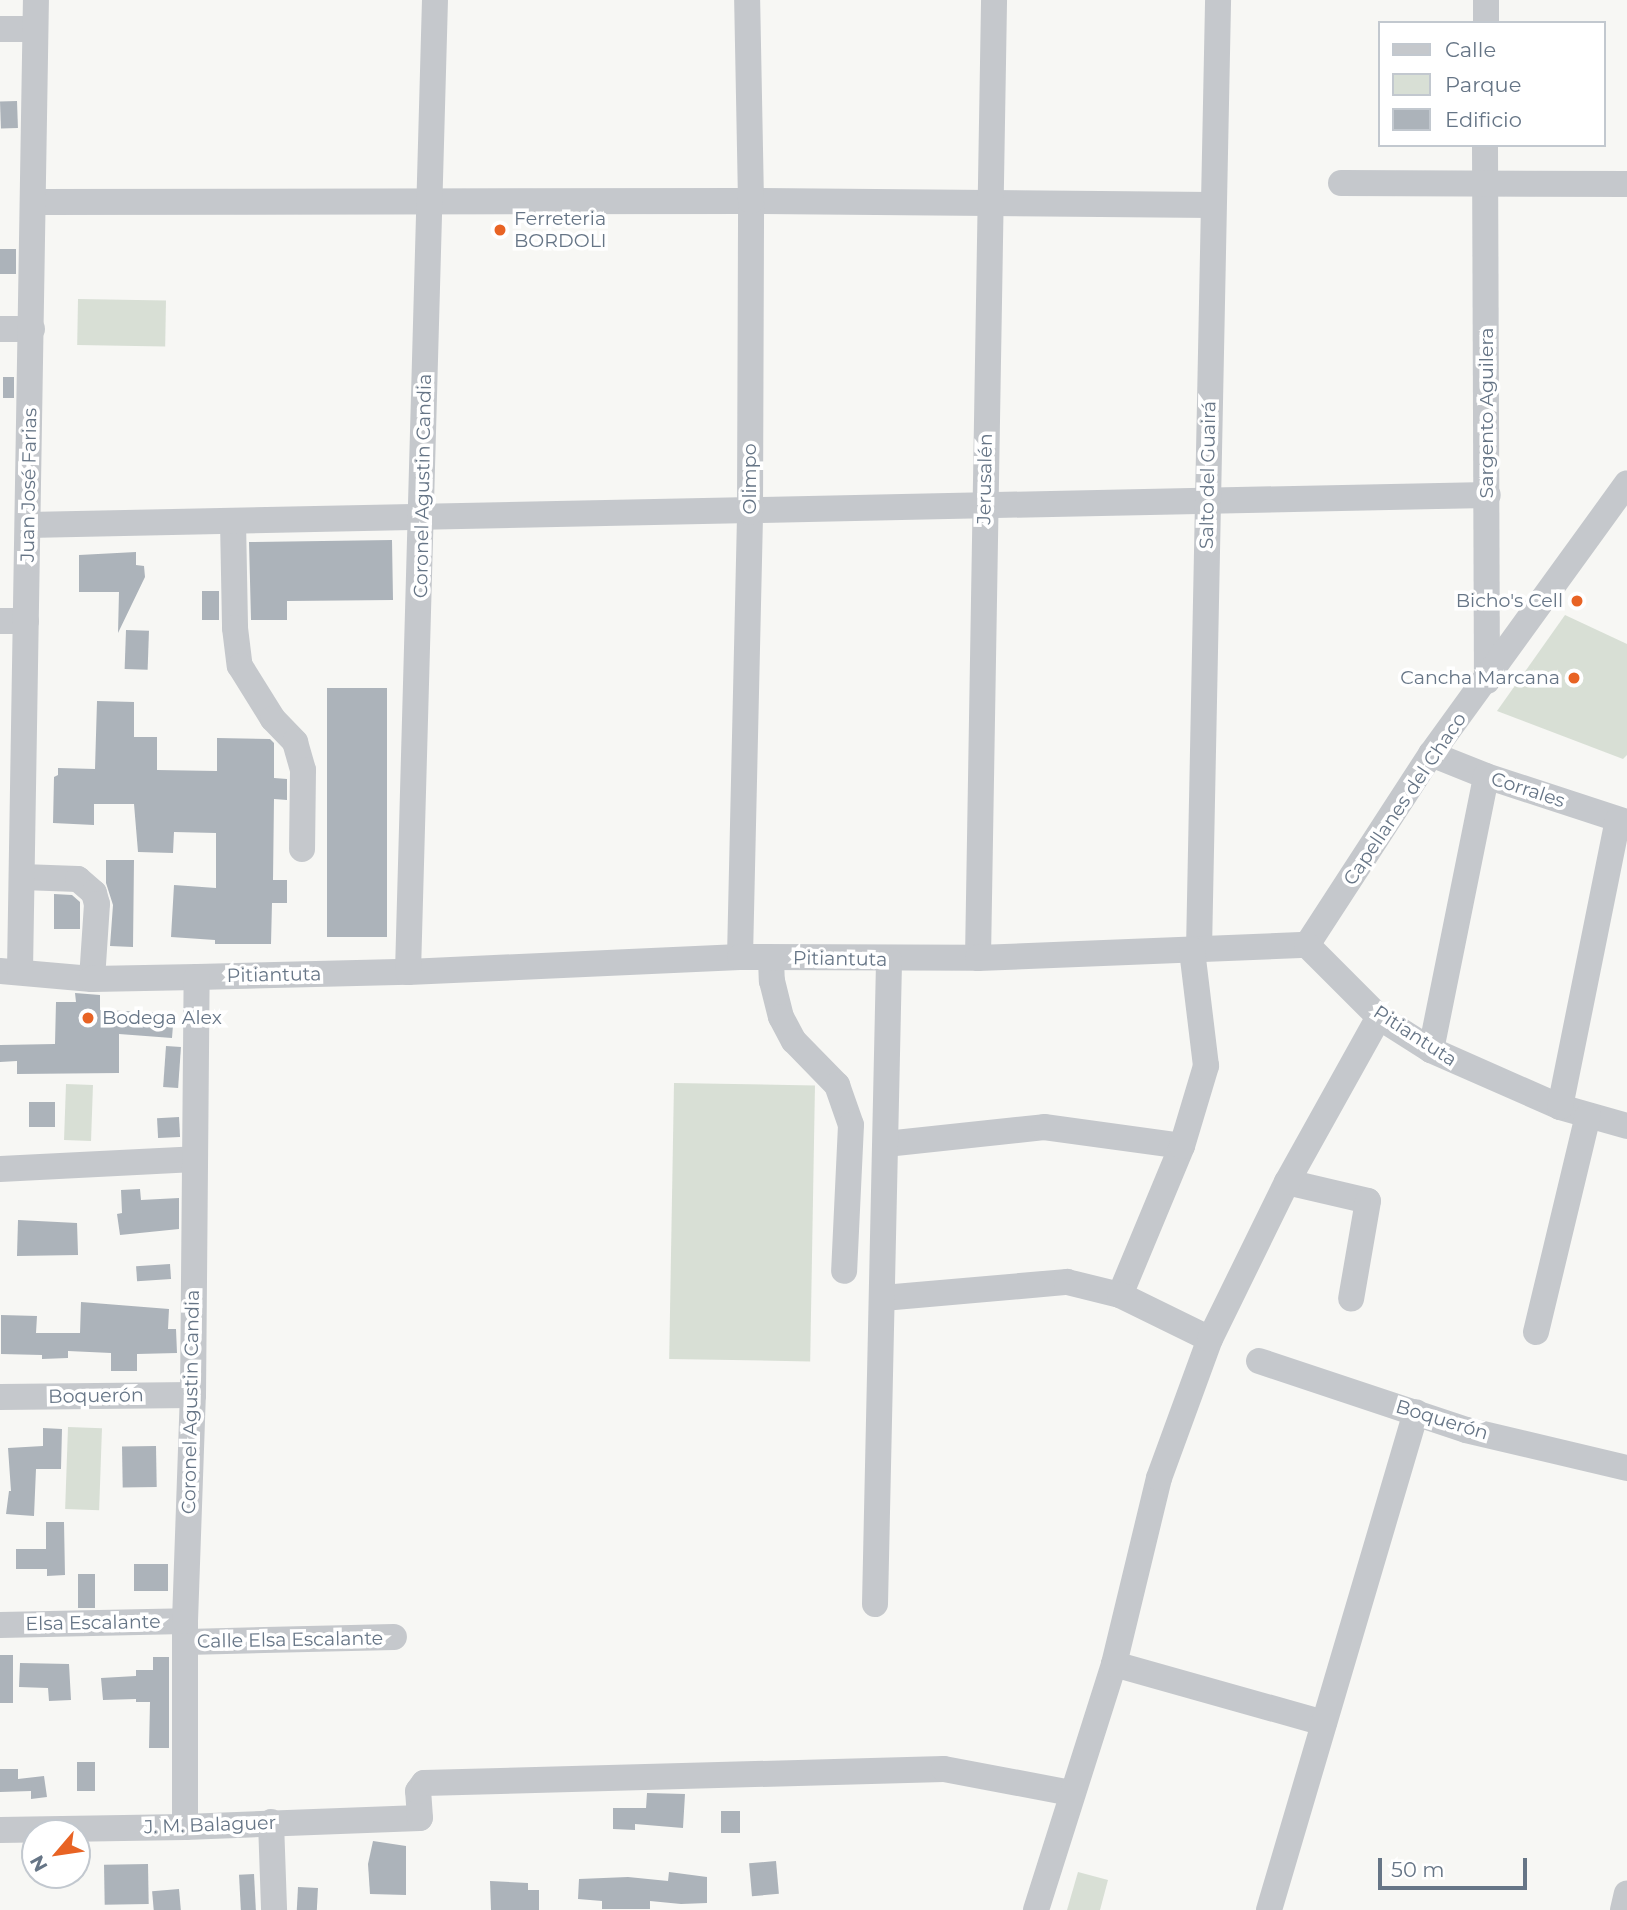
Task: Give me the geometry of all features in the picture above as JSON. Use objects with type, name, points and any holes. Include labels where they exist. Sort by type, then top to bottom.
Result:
[{"type":"street","name":"Juan José Farias","points":[[10,971],[22,877],[37,0]]},
{"type":"street","name":"Coronel Agustin Candia","points":[[408,972],[423,518],[435,0]]},
{"type":"street","name":"Olimpo","points":[[740,957],[750,512],[751,201],[747,0]]},
{"type":"street","name":"Jerusalén","points":[[978,958],[994,0]]},
{"type":"street","name":"Salto del Guairá","points":[[1182,1146],[1206,1066],[1196,950],[1218,0]]},
{"type":"street","points":[[1486,0],[1486,21]]},
{"type":"street","points":[[0,29],[35,29]]},
{"type":"street","name":"Sargento Aguilera","points":[[1485,147],[1487,681]]},
{"type":"street","points":[[1341,183],[1485,186],[1627,184]]},
{"type":"street","points":[[34,202],[751,201],[990,206],[1213,205]]},
{"type":"street","points":[[0,329],[32,329]]},
{"type":"street","name":"Capellanes del Chaco","points":[[1307,945],[1431,754],[1487,681],[1627,484]]},
{"type":"street","points":[[28,525],[1488,495]]},
{"type":"street","points":[[233,521],[234,628],[240,666],[273,719],[295,741],[303,770],[302,849]]},
{"type":"street","points":[[0,621],[26,621]]},
{"type":"street","name":"Corrales","points":[[1431,754],[1486,776],[1623,821]]},
{"type":"street","points":[[1431,1050],[1486,776]]},
{"type":"street","points":[[1560,1107],[1623,821]]},
{"type":"street","points":[[22,877],[78,879],[89,885],[97,904],[92,979]]},
{"type":"street","name":"Pitiantuta","points":[[10,971],[92,979],[197,977],[408,972],[740,957],[889,960],[1307,945],[1379,1017],[1431,1050],[1560,1107],[1627,1126]]},
{"type":"street","points":[[771,958],[772,981],[781,1017],[794,1041],[837,1085],[851,1125],[844,1271]]},
{"type":"street","points":[[875,1604],[889,960]]},
{"type":"street","name":"Coronel Agustin Candia","points":[[185,1828],[197,977]]},
{"type":"street","points":[[1036,1910],[1114,1664],[1159,1478],[1210,1339],[1287,1182],[1379,1017]]},
{"type":"street","points":[[1536,1332],[1588,1116]]},
{"type":"street","points":[[886,1144],[1044,1127],[1182,1146],[1120,1295]]},
{"type":"street","points":[[0,1169],[195,1159]]},
{"type":"street","points":[[1287,1182],[1368,1201],[1351,1299]]},
{"type":"street","points":[[883,1298],[1067,1282],[1120,1295],[1210,1339]]},
{"type":"street","name":"Boquerón","points":[[1259,1361],[1466,1430],[1627,1468]]},
{"type":"street","name":"Boquerón","points":[[0,1397],[193,1395]]},
{"type":"street","points":[[1269,1910],[1416,1412]]},
{"type":"street","name":"Elsa Escalante","points":[[0,1625],[186,1631]]},
{"type":"street","name":"Calle Elsa Escalante","points":[[186,1631],[394,1637]]},
{"type":"street","points":[[1114,1664],[1324,1723]]},
{"type":"street","name":"J. M. Balaguer","points":[[0,1830],[185,1828],[271,1822],[420,1818],[418,1791],[424,1783],[944,1769],[1071,1793]]},
{"type":"street","points":[[271,1822],[274,1910]]},
{"type":"street","points":[[1623,1910],[1627,1893]]},
{"type":"green space","points":[[78,299],[166,301],[165,347],[77,345]]},
{"type":"green space","name":"Cancha Marcana","points":[[1565,615],[1627,644],[1627,755],[1623,759],[1497,711]]},
{"type":"green space","points":[[674,1083],[815,1085],[810,1361],[669,1359]]},
{"type":"green space","points":[[66,1084],[93,1085],[91,1141],[64,1140]]},
{"type":"green space","points":[[68,1427],[102,1428],[99,1510],[65,1509]]},
{"type":"green space","points":[[1078,1872],[1108,1880],[1100,1910],[1067,1910]]},
{"type":"building","points":[[17,101],[18,128],[1,129],[0,102]]},
{"type":"building","points":[[0,249],[16,249],[16,274],[0,274]]},
{"type":"building","points":[[3,377],[14,377],[14,398],[3,398]]},
{"type":"building","points":[[392,540],[393,600],[287,601],[287,620],[251,620],[249,542]]},
{"type":"building","points":[[136,552],[136,565],[144,566],[145,577],[118,633],[119,592],[79,592],[79,555]]},
{"type":"building","points":[[202,591],[219,591],[219,620],[202,620]]},
{"type":"building","points":[[126,630],[149,631],[148,670],[125,669]]},
{"type":"building","points":[[327,688],[387,688],[387,937],[327,937]]},
{"type":"building","points":[[97,701],[134,702],[134,737],[157,737],[157,770],[217,771],[217,738],[270,739],[274,743],[274,778],[287,779],[287,800],[274,799],[273,880],[287,880],[287,903],[272,903],[271,944],[215,944],[215,940],[171,937],[174,885],[216,888],[216,833],[174,832],[173,853],[138,852],[134,804],[94,804],[94,825],[53,823],[54,777],[58,775],[58,768],[95,769]]},
{"type":"building","points":[[106,860],[134,860],[133,947],[110,946],[113,905],[106,883]]},
{"type":"building","points":[[54,894],[72,895],[80,902],[80,929],[54,929]]},
{"type":"building","points":[[75,993],[100,995],[100,1010],[174,1013],[172,1038],[119,1034],[119,1073],[17,1074],[17,1061],[0,1062],[0,1045],[55,1044],[56,1002],[76,1002]]},
{"type":"building","points":[[166,1046],[181,1047],[178,1088],[163,1087]]},
{"type":"building","points":[[29,1102],[55,1102],[55,1127],[29,1127]]},
{"type":"building","points":[[179,1117],[180,1137],[158,1138],[157,1118]]},
{"type":"building","points":[[140,1189],[141,1200],[179,1198],[179,1229],[120,1235],[117,1214],[122,1213],[121,1190]]},
{"type":"building","points":[[18,1220],[77,1223],[78,1255],[17,1256]]},
{"type":"building","points":[[170,1264],[171,1279],[137,1281],[136,1266]]},
{"type":"building","points":[[81,1302],[169,1309],[168,1329],[176,1329],[177,1353],[137,1354],[137,1371],[111,1371],[111,1353],[68,1351],[68,1358],[42,1359],[42,1355],[1,1354],[1,1315],[37,1316],[36,1333],[80,1333]]},
{"type":"building","points":[[43,1428],[62,1429],[61,1469],[36,1469],[34,1516],[6,1514],[11,1491],[8,1448],[43,1446]]},
{"type":"building","points":[[156,1446],[157,1487],[123,1488],[122,1447]]},
{"type":"building","points":[[46,1522],[64,1522],[65,1575],[47,1576],[47,1569],[16,1569],[16,1549],[46,1549]]},
{"type":"building","points":[[134,1564],[168,1564],[168,1591],[134,1591]]},
{"type":"building","points":[[78,1574],[95,1574],[95,1608],[78,1608]]},
{"type":"building","points":[[0,1655],[13,1655],[13,1703],[0,1703]]},
{"type":"building","points":[[153,1657],[169,1657],[169,1748],[149,1748],[150,1702],[136,1702],[136,1699],[103,1700],[101,1678],[136,1676],[136,1670],[153,1670]]},
{"type":"building","points":[[20,1663],[69,1664],[71,1700],[49,1701],[48,1688],[19,1687]]},
{"type":"building","points":[[77,1762],[95,1762],[95,1791],[77,1791]]},
{"type":"building","points":[[0,1769],[18,1769],[18,1779],[44,1776],[47,1797],[31,1799],[31,1791],[0,1792]]},
{"type":"building","points":[[647,1793],[685,1794],[683,1828],[635,1824],[635,1830],[613,1829],[613,1808],[646,1808]]},
{"type":"building","points":[[721,1811],[740,1811],[740,1833],[721,1833]]},
{"type":"building","points":[[373,1841],[406,1846],[406,1895],[370,1894],[368,1864]]},
{"type":"building","points":[[776,1861],[779,1894],[752,1896],[749,1863]]},
{"type":"building","points":[[148,1864],[149,1904],[105,1905],[104,1865]]},
{"type":"building","points":[[669,1872],[707,1877],[707,1903],[650,1901],[650,1909],[602,1909],[602,1901],[578,1899],[579,1879],[628,1877],[668,1881]]},
{"type":"building","points":[[254,1874],[256,1910],[241,1910],[239,1875]]},
{"type":"building","points":[[490,1881],[528,1883],[528,1890],[539,1890],[539,1910],[491,1910]]},
{"type":"building","points":[[298,1887],[318,1888],[317,1910],[297,1910]]},
{"type":"building","points":[[179,1889],[181,1910],[154,1910],[152,1891]]},
{"type":"place","name":"Ferreteria BORDOLI","points":[[500,230]]},
{"type":"place","name":"Bicho's Cell","points":[[1577,601]]},
{"type":"place","name":"Cancha Marcana","points":[[1574,678]]},
{"type":"place","name":"Bodega Alex","points":[[88,1018]]}]
